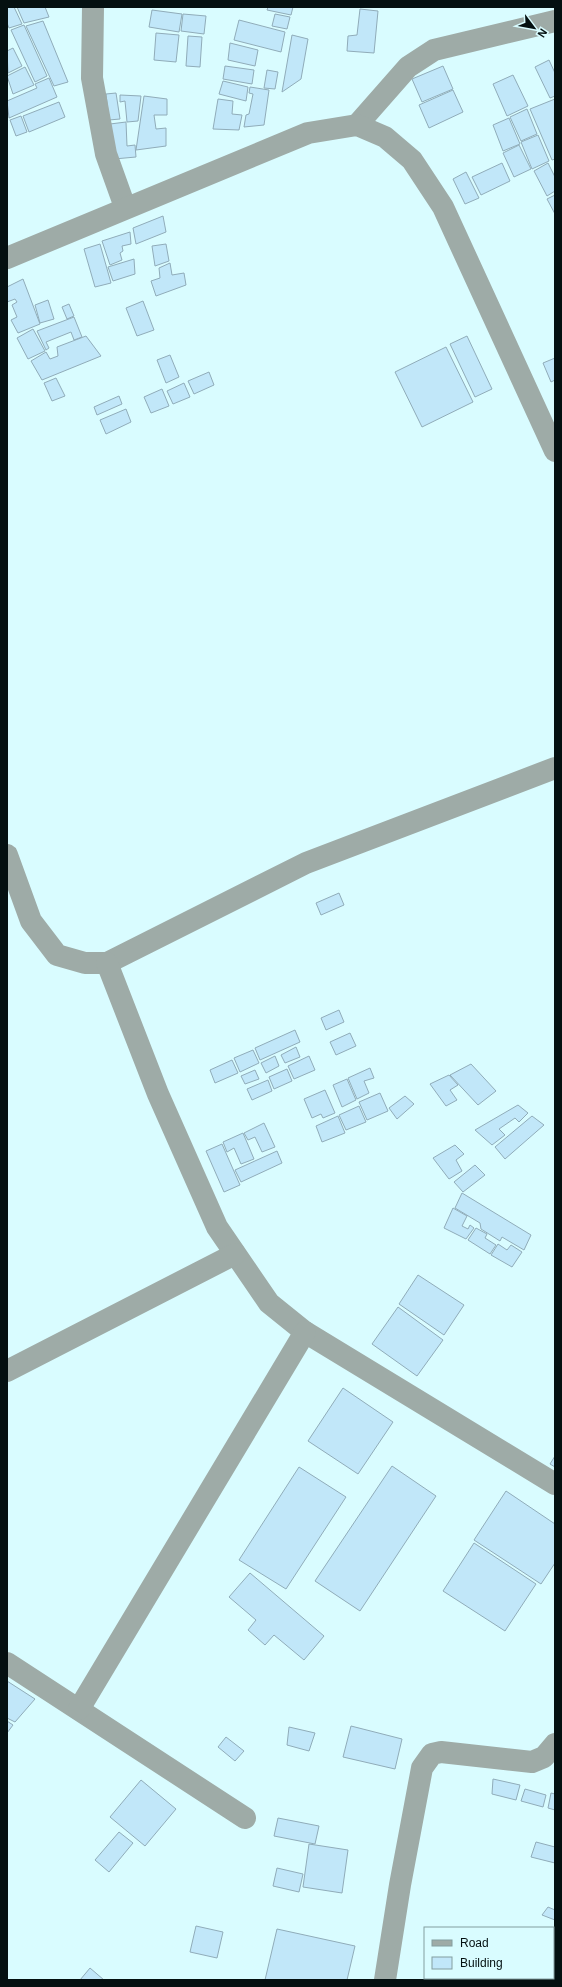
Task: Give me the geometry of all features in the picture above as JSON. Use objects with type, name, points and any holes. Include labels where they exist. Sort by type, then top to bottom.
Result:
[{"type":"street","points":[[93,7],[92,78],[106,154],[125,208]]},
{"type":"street","points":[[357,125],[408,67],[434,50],[555,21]]},
{"type":"street","points":[[7,258],[308,133],[357,125],[385,137],[412,160],[443,207],[555,451]]},
{"type":"street","points":[[7,855],[31,921],[57,955],[85,963],[107,963],[306,863],[555,768]]},
{"type":"street","points":[[107,963],[158,1094],[217,1227],[269,1303],[305,1332],[555,1484]]},
{"type":"street","points":[[7,1371],[235,1254]]},
{"type":"street","points":[[79,1709],[305,1332]]},
{"type":"street","points":[[7,1663],[245,1818]]},
{"type":"street","points":[[385,1980],[400,1885],[422,1768],[432,1754],[441,1752],[532,1762],[544,1757],[555,1744]]},
{"type":"building","points":[[7,7],[14,7],[22,24],[9,28],[7,23]]},
{"type":"building","points":[[17,7],[45,7],[49,17],[24,23]]},
{"type":"building","points":[[268,7],[293,7],[291,15],[267,10]]},
{"type":"building","points":[[360,9],[378,11],[374,53],[347,51],[348,36],[357,35]]},
{"type":"building","points":[[152,10],[182,14],[179,32],[149,27]]},
{"type":"building","points":[[183,14],[206,16],[204,34],[181,31]]},
{"type":"building","points":[[275,14],[290,17],[287,29],[272,26]]},
{"type":"building","points":[[239,20],[285,32],[281,52],[234,40]]},
{"type":"building","points":[[43,21],[68,82],[54,86],[26,26]]},
{"type":"building","points":[[24,25],[47,76],[35,82],[11,30]]},
{"type":"building","points":[[156,33],[179,35],[176,62],[154,60]]},
{"type":"building","points":[[292,35],[308,39],[301,79],[282,92]]},
{"type":"building","points":[[188,36],[202,37],[200,67],[186,66]]},
{"type":"building","points":[[230,43],[258,50],[255,66],[228,60]]},
{"type":"building","points":[[13,48],[22,66],[8,73],[7,51]]},
{"type":"building","points":[[549,60],[555,73],[555,96],[550,98],[535,67]]},
{"type":"building","points":[[225,66],[254,70],[252,84],[223,79]]},
{"type":"building","points":[[443,66],[453,89],[422,102],[412,79]]},
{"type":"building","points":[[25,67],[34,85],[13,94],[7,76]]},
{"type":"building","points":[[267,70],[278,72],[275,89],[264,88]]},
{"type":"building","points":[[513,75],[528,106],[507,116],[493,84]]},
{"type":"building","points":[[49,78],[57,97],[9,118],[7,101],[37,88],[35,84]]},
{"type":"building","points":[[223,81],[248,87],[246,101],[219,94]]},
{"type":"building","points":[[250,87],[269,90],[264,125],[244,127],[246,115],[249,114],[253,94],[249,93]]},
{"type":"building","points":[[453,90],[463,112],[429,128],[419,105]]},
{"type":"building","points":[[116,93],[120,119],[109,120],[106,94]]},
{"type":"building","points":[[120,95],[141,96],[138,121],[127,122],[125,101],[120,102]]},
{"type":"building","points":[[144,96],[167,99],[167,115],[154,115],[156,129],[166,128],[166,146],[136,150]]},
{"type":"building","points":[[218,99],[233,101],[232,114],[242,115],[239,130],[213,129]]},
{"type":"building","points":[[555,99],[555,159],[552,160],[530,109]]},
{"type":"building","points":[[59,102],[65,117],[29,132],[23,116]]},
{"type":"building","points":[[527,109],[537,134],[521,141],[510,117]]},
{"type":"building","points":[[21,116],[27,132],[16,136],[10,120]]},
{"type":"building","points":[[509,118],[520,144],[503,151],[493,125]]},
{"type":"building","points":[[126,122],[127,146],[135,145],[136,157],[114,159],[110,124]]},
{"type":"building","points":[[538,135],[549,161],[532,169],[521,142]]},
{"type":"building","points":[[519,145],[531,169],[514,177],[503,153]]},
{"type":"building","points":[[502,163],[510,181],[481,195],[472,177]]},
{"type":"building","points":[[548,163],[555,177],[555,191],[547,196],[534,171]]},
{"type":"building","points":[[466,172],[479,198],[465,204],[453,179]]},
{"type":"building","points":[[555,195],[555,214],[547,199]]},
{"type":"building","points":[[163,216],[166,232],[136,244],[133,228]]},
{"type":"building","points":[[130,232],[131,244],[122,246],[123,251],[120,253],[122,260],[110,265],[102,241]]},
{"type":"building","points":[[100,244],[111,283],[95,287],[84,249]]},
{"type":"building","points":[[166,244],[169,261],[155,266],[152,246]]},
{"type":"building","points":[[134,259],[135,274],[113,281],[108,267]]},
{"type":"building","points":[[170,263],[172,275],[184,273],[186,285],[156,296],[151,281],[160,278],[159,268]]},
{"type":"building","points":[[23,279],[40,324],[18,333],[11,320],[17,317],[12,305],[17,302],[15,299],[7,302],[7,287]]},
{"type":"building","points":[[48,300],[54,319],[40,323],[35,305]]},
{"type":"building","points":[[143,301],[154,330],[137,336],[126,308]]},
{"type":"building","points":[[69,304],[74,316],[67,319],[62,307]]},
{"type":"building","points":[[74,317],[82,337],[74,340],[71,332],[46,342],[49,348],[46,350],[37,331]]},
{"type":"building","points":[[33,329],[45,351],[28,359],[17,338]]},
{"type":"building","points":[[86,336],[101,356],[42,380],[31,361],[46,352],[50,359],[58,356],[57,347]]},
{"type":"building","points":[[467,336],[492,389],[475,397],[450,344]]},
{"type":"building","points":[[446,347],[473,402],[422,427],[395,372]]},
{"type":"building","points":[[170,355],[179,377],[166,383],[157,360]]},
{"type":"building","points":[[555,358],[555,380],[551,382],[543,363]]},
{"type":"building","points":[[209,372],[214,385],[194,394],[188,381]]},
{"type":"building","points":[[56,378],[65,396],[52,401],[44,383]]},
{"type":"building","points":[[184,383],[190,397],[173,404],[167,391]]},
{"type":"building","points":[[162,389],[169,406],[151,413],[144,397]]},
{"type":"building","points":[[119,396],[122,404],[97,415],[94,407]]},
{"type":"building","points":[[126,409],[131,422],[106,434],[100,420]]},
{"type":"building","points":[[339,893],[344,905],[321,915],[316,903]]},
{"type":"building","points":[[339,1010],[344,1022],[326,1030],[321,1018]]},
{"type":"building","points":[[295,1030],[300,1042],[260,1060],[255,1048]]},
{"type":"building","points":[[350,1033],[356,1046],[336,1055],[330,1042]]},
{"type":"building","points":[[296,1047],[300,1057],[285,1063],[281,1055]]},
{"type":"building","points":[[253,1050],[259,1063],[240,1072],[234,1058]]},
{"type":"building","points":[[275,1056],[279,1066],[266,1073],[261,1063]]},
{"type":"building","points":[[309,1056],[315,1070],[294,1079],[288,1066]]},
{"type":"building","points":[[232,1060],[238,1073],[215,1083],[210,1070]]},
{"type":"building","points":[[471,1064],[496,1091],[478,1105],[450,1075]]},
{"type":"building","points":[[370,1068],[374,1078],[364,1081],[369,1093],[357,1099],[348,1078]]},
{"type":"building","points":[[287,1069],[292,1081],[274,1089],[269,1077]]},
{"type":"building","points":[[255,1070],[259,1079],[245,1084],[241,1076]]},
{"type":"building","points":[[449,1075],[458,1085],[450,1090],[457,1100],[446,1106],[430,1084]]},
{"type":"building","points":[[347,1079],[356,1100],[342,1107],[333,1085]]},
{"type":"building","points":[[268,1080],[272,1091],[252,1100],[247,1089]]},
{"type":"building","points":[[325,1090],[335,1113],[323,1118],[321,1114],[312,1118],[304,1099]]},
{"type":"building","points":[[380,1093],[388,1111],[367,1120],[359,1102]]},
{"type":"building","points":[[405,1096],[414,1104],[397,1119],[389,1108]]},
{"type":"building","points":[[518,1105],[528,1113],[519,1122],[515,1118],[499,1129],[505,1135],[492,1145],[475,1130]]},
{"type":"building","points":[[359,1106],[366,1122],[346,1130],[339,1115]]},
{"type":"building","points":[[338,1116],[345,1133],[322,1142],[316,1126]]},
{"type":"building","points":[[532,1116],[544,1125],[505,1159],[495,1147]]},
{"type":"building","points":[[264,1123],[275,1147],[262,1152],[255,1137],[248,1140],[244,1133]]},
{"type":"building","points":[[243,1133],[254,1159],[241,1164],[234,1148],[227,1152],[223,1142]]},
{"type":"building","points":[[222,1144],[240,1185],[224,1192],[206,1151]]},
{"type":"building","points":[[455,1145],[464,1154],[456,1160],[462,1171],[449,1179],[433,1158]]},
{"type":"building","points":[[277,1151],[282,1163],[241,1182],[235,1170]]},
{"type":"building","points":[[475,1165],[485,1175],[463,1192],[454,1182]]},
{"type":"building","points":[[462,1193],[531,1235],[524,1250],[502,1237],[500,1241],[481,1229],[480,1223],[455,1208]]},
{"type":"building","points":[[453,1208],[467,1216],[462,1226],[468,1229],[470,1225],[474,1228],[466,1239],[444,1228]]},
{"type":"building","points":[[476,1228],[487,1234],[485,1238],[496,1245],[490,1254],[468,1240]]},
{"type":"building","points":[[498,1244],[507,1250],[511,1245],[522,1252],[512,1267],[491,1255]]},
{"type":"building","points":[[418,1275],[464,1305],[444,1335],[399,1304]]},
{"type":"building","points":[[398,1307],[443,1340],[417,1376],[372,1344]]},
{"type":"building","points":[[343,1388],[393,1422],[358,1474],[308,1441]]},
{"type":"building","points":[[555,1456],[555,1467],[550,1464]]},
{"type":"building","points":[[392,1466],[436,1496],[360,1611],[315,1581]]},
{"type":"building","points":[[299,1467],[346,1497],[286,1589],[239,1560]]},
{"type":"building","points":[[506,1491],[555,1524],[555,1563],[541,1584],[474,1540]]},
{"type":"building","points":[[474,1543],[536,1584],[505,1631],[443,1591]]},
{"type":"building","points":[[250,1573],[324,1636],[304,1660],[274,1635],[265,1645],[248,1630],[256,1620],[229,1597]]},
{"type":"building","points":[[7,1681],[35,1699],[15,1722],[7,1718]]},
{"type":"building","points":[[7,1721],[13,1725],[7,1733]]},
{"type":"building","points":[[351,1726],[402,1739],[395,1769],[343,1757]]},
{"type":"building","points":[[289,1727],[315,1733],[309,1751],[287,1745]]},
{"type":"building","points":[[226,1737],[244,1751],[235,1761],[218,1747]]},
{"type":"building","points":[[493,1779],[520,1785],[516,1800],[492,1794]]},
{"type":"building","points":[[141,1780],[176,1809],[145,1846],[110,1817]]},
{"type":"building","points":[[525,1789],[546,1795],[543,1807],[521,1801]]},
{"type":"building","points":[[551,1793],[555,1794],[555,1810],[548,1808]]},
{"type":"building","points":[[278,1818],[319,1826],[315,1844],[274,1836]]},
{"type":"building","points":[[119,1832],[133,1843],[109,1872],[95,1860]]},
{"type":"building","points":[[536,1842],[555,1847],[555,1863],[531,1857]]},
{"type":"building","points":[[309,1844],[348,1850],[342,1893],[303,1887]]},
{"type":"building","points":[[277,1868],[303,1874],[299,1892],[273,1886]]},
{"type":"building","points":[[548,1907],[555,1910],[555,1920],[542,1915]]},
{"type":"building","points":[[196,1926],[223,1932],[217,1958],[190,1952]]},
{"type":"building","points":[[277,1929],[355,1946],[347,1980],[265,1980]]},
{"type":"building","points":[[90,1968],[104,1980],[80,1980]]}]
